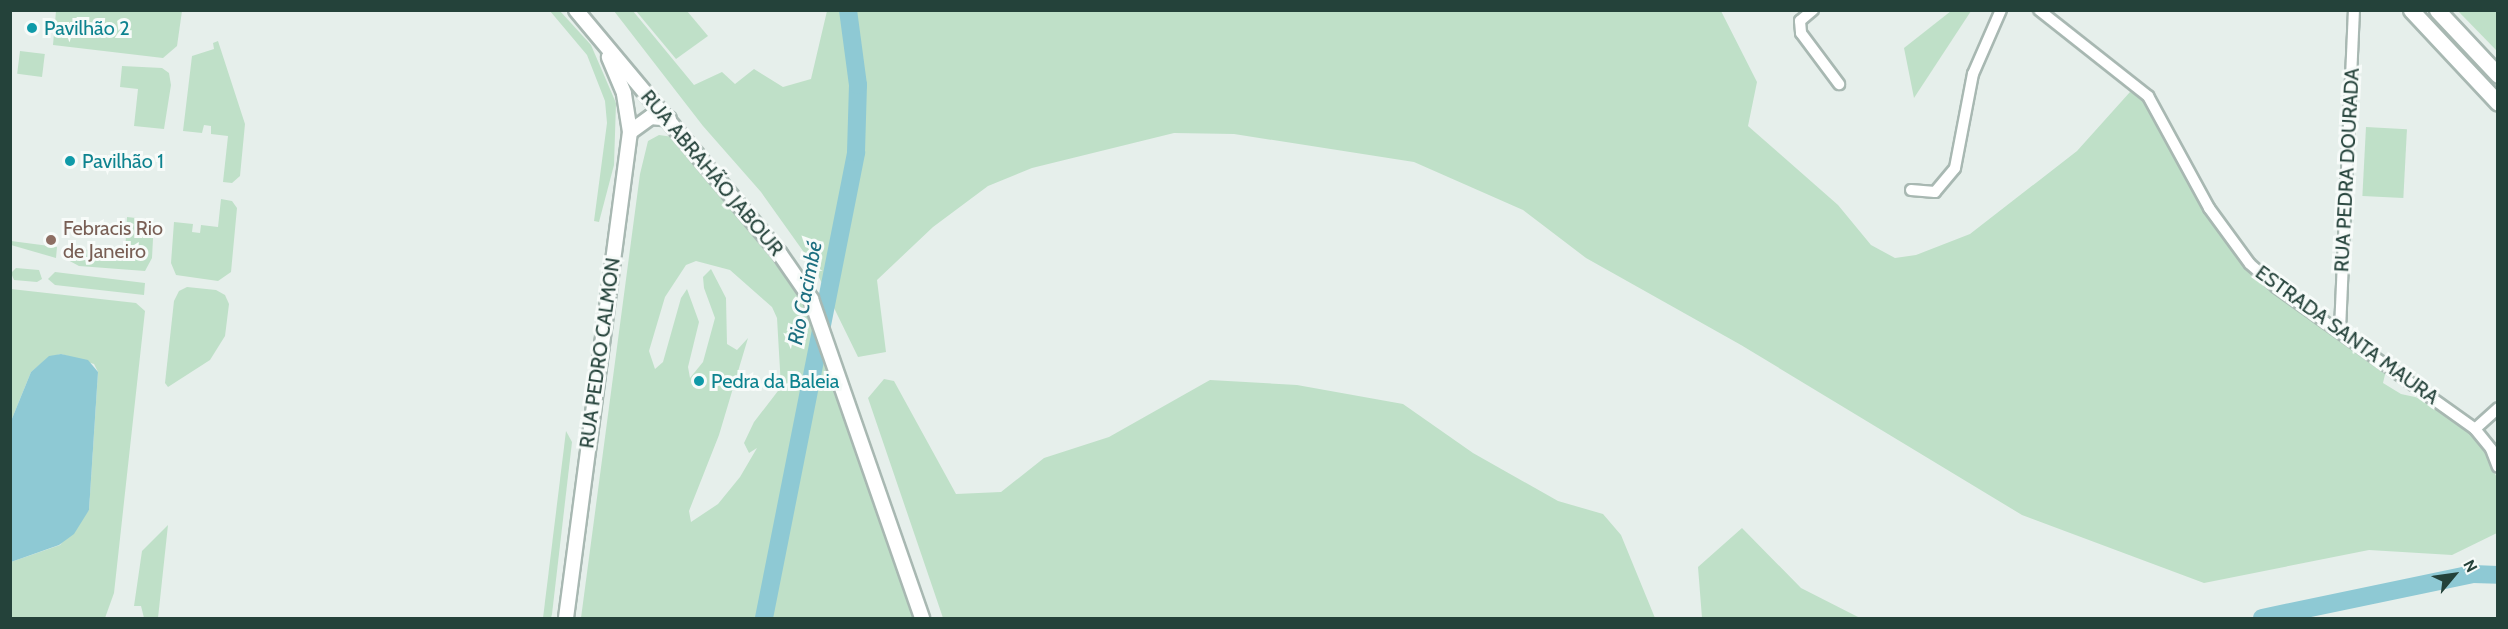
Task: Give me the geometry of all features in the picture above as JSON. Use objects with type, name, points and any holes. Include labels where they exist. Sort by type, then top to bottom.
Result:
[{"type":"main road","points":[[2410,10],[2498,103]]},
{"type":"main road","points":[[2426,10],[2431,32]]},
{"type":"main road","points":[[2437,10],[2498,75]]},
{"type":"street","name":"RUA ABRAHÃO JABOUR","points":[[576,10],[780,254],[811,299],[826,334],[922,618]]},
{"type":"street","points":[[1813,10],[1800,21],[1801,33],[1839,84]]},
{"type":"street","points":[[1911,190],[1935,192],[1955,168],[1973,74],[2001,10]]},
{"type":"street","name":"ESTRADA SANTA MAURA","points":[[2039,10],[2148,96],[2232,245],[2276,287],[2340,330],[2475,429],[2491,449],[2498,467]]},
{"type":"street","name":"RUA PEDRA DOURADA","points":[[2340,330],[2354,10]]},
{"type":"street","name":"RUA ABRAHÃO JABOUR","points":[[600,39],[624,93],[630,132]]},
{"type":"street","points":[[630,132],[651,117],[669,119]]},
{"type":"street","name":"RUA PEDRO CALMON","points":[[566,618],[630,132]]},
{"type":"street","points":[[2475,429],[2498,408]]},
{"type":"green space","points":[[56,11],[182,11],[177,46],[163,58],[53,45]]},
{"type":"green space","points":[[550,11],[560,11],[591,45],[616,103],[614,165],[599,222],[594,221],[607,123],[605,101],[587,55]]},
{"type":"green space","points":[[614,11],[633,11],[694,85],[722,72],[735,84],[754,69],[783,87],[811,79],[827,11],[1721,11],[1757,82],[1748,126],[1838,205],[1871,245],[1895,258],[1916,255],[1970,234],[2077,151],[2130,92],[2142,97],[2186,179],[2235,254],[2305,312],[2387,366],[2383,383],[2401,394],[2438,402],[2474,428],[2497,478],[2497,533],[2452,555],[2369,550],[2204,583],[2022,515],[1741,345],[1586,258],[1523,210],[1414,162],[1234,134],[1174,133],[1032,168],[988,186],[933,227],[877,280],[886,352],[858,357],[813,265],[761,192],[703,126]]},
{"type":"green space","points":[[636,11],[687,11],[708,36],[676,59]]},
{"type":"green space","points":[[1951,11],[1971,11],[1914,98],[1904,48]]},
{"type":"green space","points":[[2458,11],[2497,11],[2497,51]]},
{"type":"green space","points":[[218,41],[245,124],[240,176],[232,183],[223,182],[228,136],[211,134],[211,126],[204,125],[202,133],[183,131],[192,56],[214,49],[213,43]]},
{"type":"green space","points":[[20,51],[45,54],[42,77],[17,74]]},
{"type":"green space","points":[[122,66],[162,68],[169,73],[171,85],[164,129],[134,126],[138,89],[120,87]]},
{"type":"green space","points":[[2366,127],[2407,129],[2403,198],[2362,196]]},
{"type":"green space","points":[[659,135],[673,137],[801,296],[817,329],[913,618],[581,618],[640,174],[648,141]],"holes":[[[696,261],[730,270],[772,307],[777,318],[781,387],[754,422],[744,443],[749,453],[757,448],[740,477],[718,504],[691,522],[689,511],[719,435],[748,338],[737,350],[727,344],[726,298],[711,269],[703,277],[704,288],[715,318],[703,362],[690,378],[688,367],[699,322],[687,289],[681,298],[663,362],[655,369],[649,351],[665,297],[686,265]]]},
{"type":"green space","points":[[221,199],[232,201],[237,208],[231,272],[218,281],[176,275],[171,263],[174,222],[193,224],[192,232],[200,233],[201,225],[218,227]]},
{"type":"green space","points":[[127,217],[154,220],[152,258],[145,271],[79,266],[66,259],[66,248],[125,253]]},
{"type":"green space","points":[[11,241],[57,247],[56,258],[11,245]]},
{"type":"green space","points":[[16,268],[39,270],[42,279],[37,282],[14,280],[11,273]]},
{"type":"green space","points":[[55,272],[145,283],[144,295],[55,285],[48,279]]},
{"type":"green space","points":[[187,287],[216,290],[225,295],[229,304],[225,336],[210,360],[168,387],[165,383],[174,301],[179,291]]},
{"type":"green space","points":[[11,289],[136,303],[145,311],[114,593],[105,618],[10,618],[11,562],[60,545],[89,510],[98,372],[94,364],[61,354],[49,357],[31,372],[11,421]]},
{"type":"green space","points":[[884,379],[894,381],[956,494],[1001,492],[1044,458],[1109,437],[1210,380],[1297,385],[1403,404],[1473,453],[1558,501],[1603,514],[1621,535],[1655,618],[943,618],[868,398]]},
{"type":"green space","points":[[566,431],[572,442],[552,614],[551,618],[543,618]]},
{"type":"green space","points":[[168,525],[158,618],[144,618],[141,606],[134,606],[142,551]]},
{"type":"green space","points":[[1742,528],[1801,588],[1860,618],[1702,618],[1698,567]]},
{"type":"water","points":[[61,354],[88,360],[98,372],[89,510],[74,534],[59,545],[11,562],[11,421],[31,372],[49,356]]},
{"type":"waterway","name":"Rio Cacimbé","points":[[764,618],[856,152],[858,85],[848,10]]},
{"type":"waterway","points":[[2262,618],[2473,574],[2498,575]]},
{"type":"place","name":"Pavilhão 2","points":[[32,28]]},
{"type":"place","name":"Pavilhão 1","points":[[70,161]]},
{"type":"place","name":"Febracis Rio de Janeiro","points":[[51,240]]},
{"type":"place","name":"Pedra da Baleia","points":[[699,381]]}]
